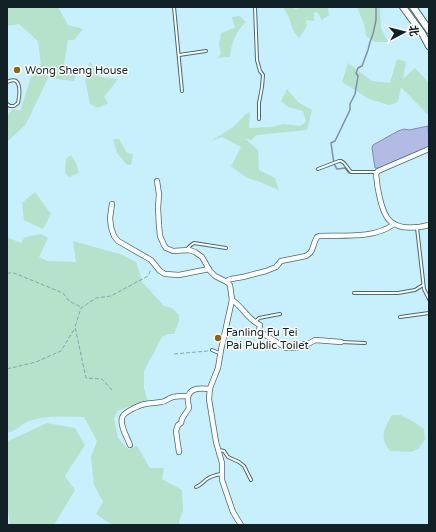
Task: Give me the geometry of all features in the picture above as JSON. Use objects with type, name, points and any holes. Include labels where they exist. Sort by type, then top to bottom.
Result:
[{"type":"main road","points":[[403,7],[422,33],[429,46]]},
{"type":"main road","points":[[413,7],[429,30]]},
{"type":"street","points":[[418,7],[420,17]]},
{"type":"street","points":[[429,149],[376,172],[381,202],[389,221],[401,226],[417,228],[429,225]]},
{"type":"street","points":[[157,181],[159,194],[158,208],[160,236],[166,248],[173,251],[186,250],[195,252],[202,257],[209,269],[216,276],[230,284],[232,300],[218,368],[210,389],[209,399],[216,442],[222,463],[222,480],[233,512],[241,525]]},
{"type":"street","points":[[112,204],[110,218],[114,236],[118,241],[151,260],[160,271],[165,274],[179,275],[209,269]]},
{"type":"street","points":[[227,282],[231,279],[266,271],[276,267],[282,261],[306,256],[312,250],[317,237],[319,236],[357,236],[384,230],[394,224]]},
{"type":"street","points":[[232,300],[252,318],[254,323],[260,325],[259,331],[286,348],[296,348],[315,340],[341,342]]},
{"type":"street","points":[[130,445],[122,424],[123,414],[146,404],[160,403],[174,397],[188,396],[195,389],[210,389]]},
{"type":"street","points":[[179,452],[176,431],[178,425],[181,423],[189,408],[188,396]]},
{"type":"lane","points":[[174,7],[182,91]]},
{"type":"lane","points":[[255,7],[257,60],[263,76],[259,119]]},
{"type":"lane","points":[[179,55],[206,51]]},
{"type":"lane","points":[[7,82],[14,80],[19,86],[18,103],[14,106],[7,104]]},
{"type":"lane","points":[[318,169],[341,161],[351,172],[376,172]]},
{"type":"lane","points":[[417,228],[424,289],[429,299]]},
{"type":"lane","points":[[186,250],[194,243],[226,248]]},
{"type":"lane","points":[[354,293],[398,293],[415,290],[424,285]]},
{"type":"lane","points":[[400,317],[429,313]]},
{"type":"lane","points":[[254,323],[259,318],[280,314]]},
{"type":"lane","points":[[341,342],[365,342]]},
{"type":"lane","points":[[212,350],[220,354]]},
{"type":"lane","points":[[218,450],[224,451],[228,457],[244,466],[251,480]]},
{"type":"lane","points":[[196,487],[202,485],[211,476],[222,474]]},
{"type":"path","points":[[7,369],[36,362],[61,351],[75,327],[81,308],[96,298],[111,296],[148,276],[154,263]]},
{"type":"path","points":[[7,273],[14,273],[63,293],[69,301],[81,308]]},
{"type":"path","points":[[75,327],[86,378],[102,378],[112,390]]},
{"type":"path","points":[[174,354],[212,350]]},
{"type":"green space","points":[[7,7],[58,7],[68,25],[83,29],[74,40],[68,40],[64,65],[76,69],[74,81],[48,78],[26,124],[7,142],[6,124],[8,115],[14,109],[20,111],[31,77],[41,66],[38,41],[19,24],[7,26]]},
{"type":"green space","points":[[283,7],[293,7],[295,9],[303,7],[328,7],[329,15],[322,20],[318,13],[314,12],[314,21],[306,20],[307,26],[299,38],[293,30],[288,15]]},
{"type":"green space","points":[[357,7],[380,7],[381,28],[388,42],[375,42],[366,36],[364,24]]},
{"type":"green space","points":[[240,16],[246,22],[239,29],[230,57],[217,58],[221,54],[219,45],[221,33],[235,28],[232,17]]},
{"type":"green space","points":[[397,59],[406,62],[403,79],[415,68],[429,83],[429,116],[401,87],[398,102],[389,105],[369,99],[342,82],[348,63],[372,81],[390,83]]},
{"type":"green space","points":[[90,62],[100,77],[118,79],[104,97],[108,103],[98,108],[90,104],[85,78]]},
{"type":"green space","points":[[287,89],[298,102],[312,110],[307,130],[257,135],[251,140],[244,138],[258,150],[259,170],[275,178],[279,190],[247,178],[231,166],[241,147],[222,137],[211,141],[233,127],[250,112],[249,128],[272,127],[283,124],[300,126],[306,122],[303,111],[288,107],[281,101]]},
{"type":"green space","points":[[113,139],[119,139],[127,153],[133,154],[131,165],[127,165],[117,153]]},
{"type":"green space","points":[[71,155],[76,163],[79,173],[69,177],[65,173],[66,159]]},
{"type":"green space","points":[[35,192],[51,214],[43,229],[24,220],[22,203]]},
{"type":"green space","points":[[41,234],[48,238],[39,257],[47,261],[76,262],[73,241],[123,255],[136,262],[143,283],[164,306],[172,308],[179,315],[179,321],[174,334],[168,334],[162,337],[144,371],[144,388],[148,402],[137,408],[130,406],[117,411],[114,419],[118,438],[128,449],[137,446],[150,468],[164,468],[162,479],[182,490],[183,511],[179,521],[180,525],[112,525],[96,514],[103,502],[94,485],[91,457],[97,441],[84,417],[38,418],[29,421],[7,433],[7,237],[21,243],[25,237]]},
{"type":"green space","points":[[392,415],[400,415],[424,429],[425,439],[419,448],[411,452],[390,451],[385,441],[384,433]]},
{"type":"green space","points":[[47,423],[75,428],[85,445],[65,476],[75,490],[54,525],[10,525],[7,502],[8,441]]},
{"type":"water","points":[[428,126],[429,147],[379,168],[375,168],[372,148],[373,145],[398,131]]},
{"type":"waterway","points":[[349,173],[345,168],[337,169],[334,164],[331,143],[335,141],[350,110],[350,104],[355,94],[358,76],[356,73],[358,68],[362,66],[373,34],[376,20],[376,7]]},
{"type":"place","name":"Wong Sheng House","points":[[17,70]]},
{"type":"place","name":"Fanling Fu Tei Pai Public Toilet","points":[[218,338]]}]
